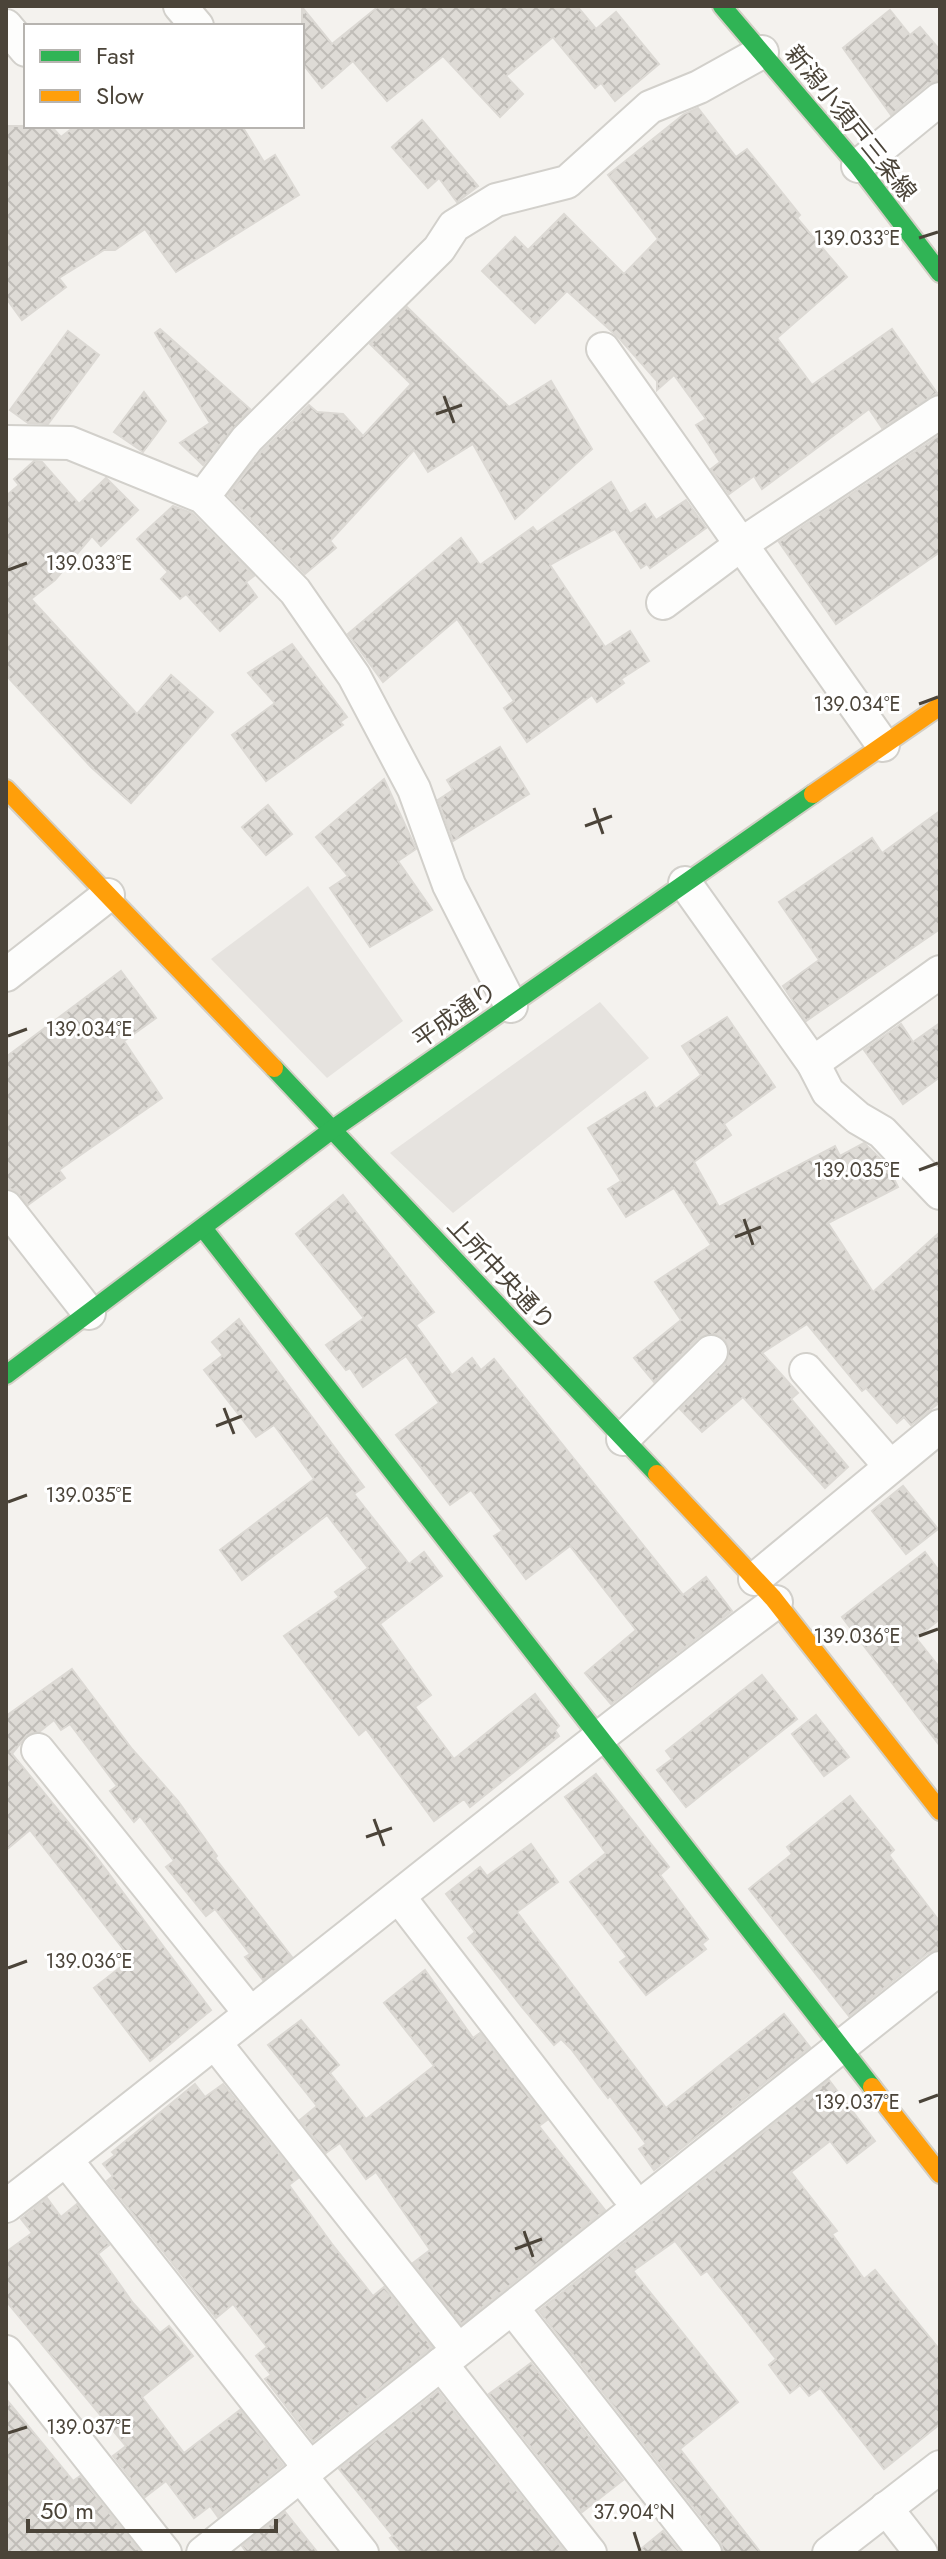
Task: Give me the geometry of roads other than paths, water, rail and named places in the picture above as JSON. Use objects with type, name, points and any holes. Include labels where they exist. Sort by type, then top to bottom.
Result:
[{"type":"street","points":[[180,6],[195,24]]},
{"type":"street","name":"新潟小須戸三条線","points":[[722,6],[858,166],[940,273]]},
{"type":"street","points":[[6,26],[24,48]]},
{"type":"street","points":[[203,497],[247,439],[439,249],[454,226],[496,200],[567,182],[650,107],[699,87],[762,52]]},
{"type":"street","points":[[858,166],[940,99]]},
{"type":"street","points":[[603,349],[883,745]]},
{"type":"street","points":[[663,603],[743,543],[940,412]]},
{"type":"street","points":[[6,442],[70,443],[203,497],[295,591],[354,676],[414,789],[449,885],[511,1006]]},
{"type":"street","name":"平成通り","points":[[6,1375],[333,1129],[940,706]]},
{"type":"street","name":"上所中央通り","points":[[6,789],[333,1129],[766,1590],[940,1811]]},
{"type":"street","points":[[685,883],[813,1063],[828,1092],[882,1132],[940,1193]]},
{"type":"street","points":[[6,975],[108,895]]},
{"type":"street","points":[[813,1063],[940,972]]},
{"type":"street","points":[[6,1207],[89,1313]]},
{"type":"street","points":[[203,1228],[940,2174]]},
{"type":"street","points":[[623,1439],[711,1352]]},
{"type":"street","points":[[806,1370],[890,1466]]},
{"type":"street","points":[[6,2206],[399,1897],[599,1735],[766,1590],[890,1466],[940,1426]]},
{"type":"street","points":[[38,1750],[250,2013]]},
{"type":"street","points":[[399,1897],[627,2193]]},
{"type":"street","points":[[203,2553],[940,1968]]},
{"type":"street","points":[[215,2043],[450,2357],[590,2553]]},
{"type":"street","points":[[66,2160],[304,2471],[362,2553]]},
{"type":"street","points":[[513,2309],[705,2553]]},
{"type":"street","points":[[6,2352],[165,2553]]},
{"type":"street","points":[[829,2553],[940,2467]]},
{"type":"street","points":[[886,2508],[921,2553]]}]
